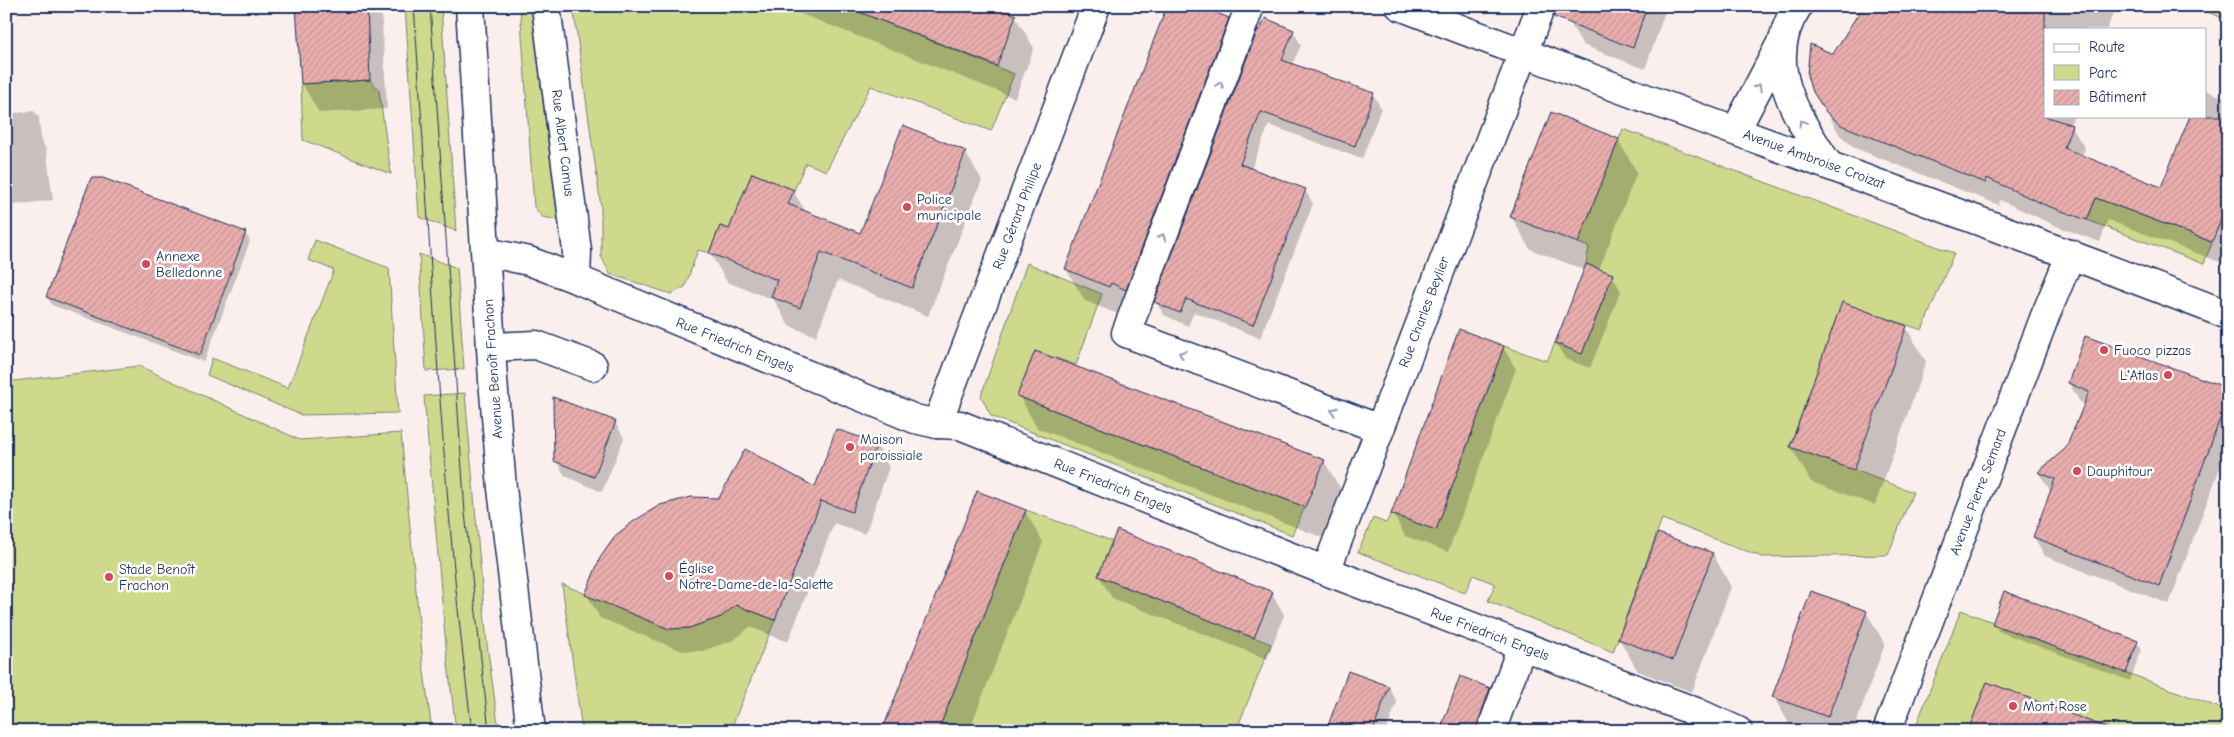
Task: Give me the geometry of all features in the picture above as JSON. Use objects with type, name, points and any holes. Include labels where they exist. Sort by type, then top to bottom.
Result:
[{"type":"street","name":"Avenue Benoît Frachon","points":[[470,6],[491,347],[502,488],[531,731]]},
{"type":"street","name":"Rue Albert Camus","points":[[546,6],[577,251],[576,279]]},
{"type":"street","points":[[1250,6],[1126,334],[1380,428]]},
{"type":"street","points":[[1404,8],[1439,6]]},
{"type":"street","name":"Rue Charles Beylier","points":[[1326,571],[1541,6]]},
{"type":"street","points":[[1736,130],[1798,6]]},
{"type":"street","name":"Rue Gérard Philipe","points":[[937,424],[1092,7]]},
{"type":"street","name":"Avenue Ambroise Croizat","points":[[1404,8],[1523,54],[1736,130],[2071,254],[2228,315]]},
{"type":"street","points":[[1782,41],[1782,74],[1798,119],[1828,164]]},
{"type":"street","name":"Rue Friedrich Engels","points":[[486,252],[529,261],[576,279],[915,419],[937,424],[960,425],[1326,571],[1522,646],[1692,722],[1738,731]]},
{"type":"street","name":"Avenue Pierre Semard","points":[[1887,731],[2071,254]]},
{"type":"street","points":[[491,347],[536,345],[593,366]]},
{"type":"street","points":[[1491,731],[1522,646]]},
{"type":"green space","points":[[405,6],[441,6],[456,231],[419,217]]},
{"type":"green space","points":[[520,6],[531,6],[558,220],[542,217],[534,207]]},
{"type":"green space","points":[[573,6],[844,6],[1014,74],[991,131],[871,86],[826,171],[806,163],[794,190],[752,173],[729,229],[720,226],[709,253],[698,250],[685,287],[671,294],[610,274],[601,256],[601,207]]},
{"type":"green space","points":[[2193,6],[2228,6],[2228,20]]},
{"type":"green space","points":[[370,80],[379,90],[391,174],[303,140],[301,84]]},
{"type":"green space","points":[[1623,129],[1954,253],[1922,330],[1842,303],[1790,446],[1913,492],[1888,555],[1762,557],[1662,519],[1613,652],[1488,601],[1495,584],[1473,575],[1465,593],[1358,552],[1373,518],[1386,523],[1391,514],[1436,530],[1504,346],[1547,361],[1555,343],[1582,353],[1613,275],[1586,264],[1589,247],[1578,243]]},
{"type":"green space","points":[[2096,198],[2212,242],[2204,264],[2087,220]]},
{"type":"green space","points":[[315,240],[389,268],[398,413],[301,415],[207,375],[212,358],[288,388],[334,270],[308,260]]},
{"type":"green space","points":[[419,254],[457,268],[464,369],[426,371]]},
{"type":"green space","points":[[1027,263],[1102,294],[1076,365],[1035,351],[1017,396],[1305,507],[1292,535],[991,416],[981,396]]},
{"type":"green space","points":[[139,366],[300,440],[401,433],[423,664],[432,731],[6,731],[6,382]]},
{"type":"green space","points":[[465,393],[487,644],[499,731],[456,731],[446,647],[424,396]]},
{"type":"green space","points":[[1026,510],[1112,541],[1098,576],[1271,644],[1236,731],[938,731]]},
{"type":"green space","points":[[562,584],[669,629],[689,628],[721,617],[736,605],[775,620],[730,731],[582,731]]},
{"type":"green space","points":[[1961,610],[2228,711],[2228,731],[2114,731],[1987,682],[1968,731],[1914,731]]},
{"type":"building","points":[[296,6],[367,6],[370,80],[301,84]]},
{"type":"building","points":[[849,6],[995,6],[1016,15],[997,66],[849,8]]},
{"type":"building","points":[[1167,6],[1200,6],[1229,18],[1126,290],[1111,283],[1109,287],[1065,269]]},
{"type":"building","points":[[1556,6],[1647,6],[1633,48],[1554,17]]},
{"type":"building","points":[[1863,6],[2045,6],[2044,118],[2051,118],[2072,125],[2064,148],[2161,187],[2189,118],[2228,116],[2228,203],[2212,242],[2096,198],[2087,220],[2045,205],[1987,178],[1986,183],[1841,125],[1826,112],[1811,89],[1807,75],[1810,44],[1833,54]]},
{"type":"building","points":[[1265,18],[1294,30],[1282,60],[1374,93],[1355,146],[1261,112],[1240,164],[1306,189],[1253,325],[1186,299],[1180,313],[1154,302],[1258,29],[1260,30]]},
{"type":"building","points":[[1551,112],[1619,139],[1578,243],[1510,217]]},
{"type":"building","points":[[903,125],[966,151],[912,288],[821,252],[800,308],[771,297],[777,280],[709,253],[720,226],[729,229],[752,173],[794,190],[788,204],[860,233]]},
{"type":"building","name":"Annexe Belledonne","points":[[91,178],[103,178],[246,232],[200,355],[46,297]]},
{"type":"building","points":[[1586,264],[1613,274],[1582,354],[1555,343]]},
{"type":"building","points":[[1842,302],[1907,326],[1854,470],[1790,447]]},
{"type":"building","points":[[1459,329],[1504,346],[1436,530],[1391,514]]},
{"type":"building","points":[[2085,336],[2228,388],[2228,422],[2220,419],[2159,586],[2033,537],[2055,479],[2038,472],[2066,448],[2089,392],[2068,383]]},
{"type":"building","points":[[1035,351],[1325,460],[1305,507],[1017,396]]},
{"type":"building","points":[[553,397],[616,421],[594,477],[554,461]]},
{"type":"building","points":[[836,429],[877,443],[852,512],[821,501],[775,620],[736,605],[721,617],[689,628],[669,629],[585,595],[600,558],[616,535],[660,505],[691,497],[719,498],[745,449],[815,487]]},
{"type":"building","points":[[977,491],[1026,510],[938,731],[882,731]]},
{"type":"building","points":[[1117,530],[1273,592],[1254,638],[1098,576]]},
{"type":"building","points":[[1658,533],[1713,553],[1673,660],[1618,639]]},
{"type":"building","points":[[1811,591],[1867,611],[1828,717],[1772,697]]},
{"type":"building","points":[[2004,591],[2138,641],[2126,673],[1992,624]]},
{"type":"building","points":[[1348,671],[1389,686],[1373,731],[1326,731]]},
{"type":"building","points":[[1460,676],[1490,688],[1476,729],[1440,731]]},
{"type":"building","name":"Mont Rose","points":[[1987,682],[2107,728],[2107,731],[1968,731]]},
{"type":"tram line","points":[[414,6],[452,550],[472,731]]},
{"type":"tram line","points":[[430,6],[465,513],[489,731]]},
{"type":"place","name":"Police municipale","points":[[907,207]]},
{"type":"place","name":"Annexe Belledonne","points":[[146,264]]},
{"type":"place","name":"Fuoco pizzas","points":[[2104,350]]},
{"type":"place","name":"L'Atlas","points":[[2168,375]]},
{"type":"place","name":"Maison paroissiale","points":[[850,447]]},
{"type":"place","name":"Dauphitour","points":[[2077,471]]},
{"type":"place","name":"Église Notre-Dame-de-la-Salette","points":[[669,576]]},
{"type":"place","name":"Stade Benoît Frachon","points":[[109,577]]},
{"type":"place","name":"Mont Rose","points":[[2013,706]]}]
